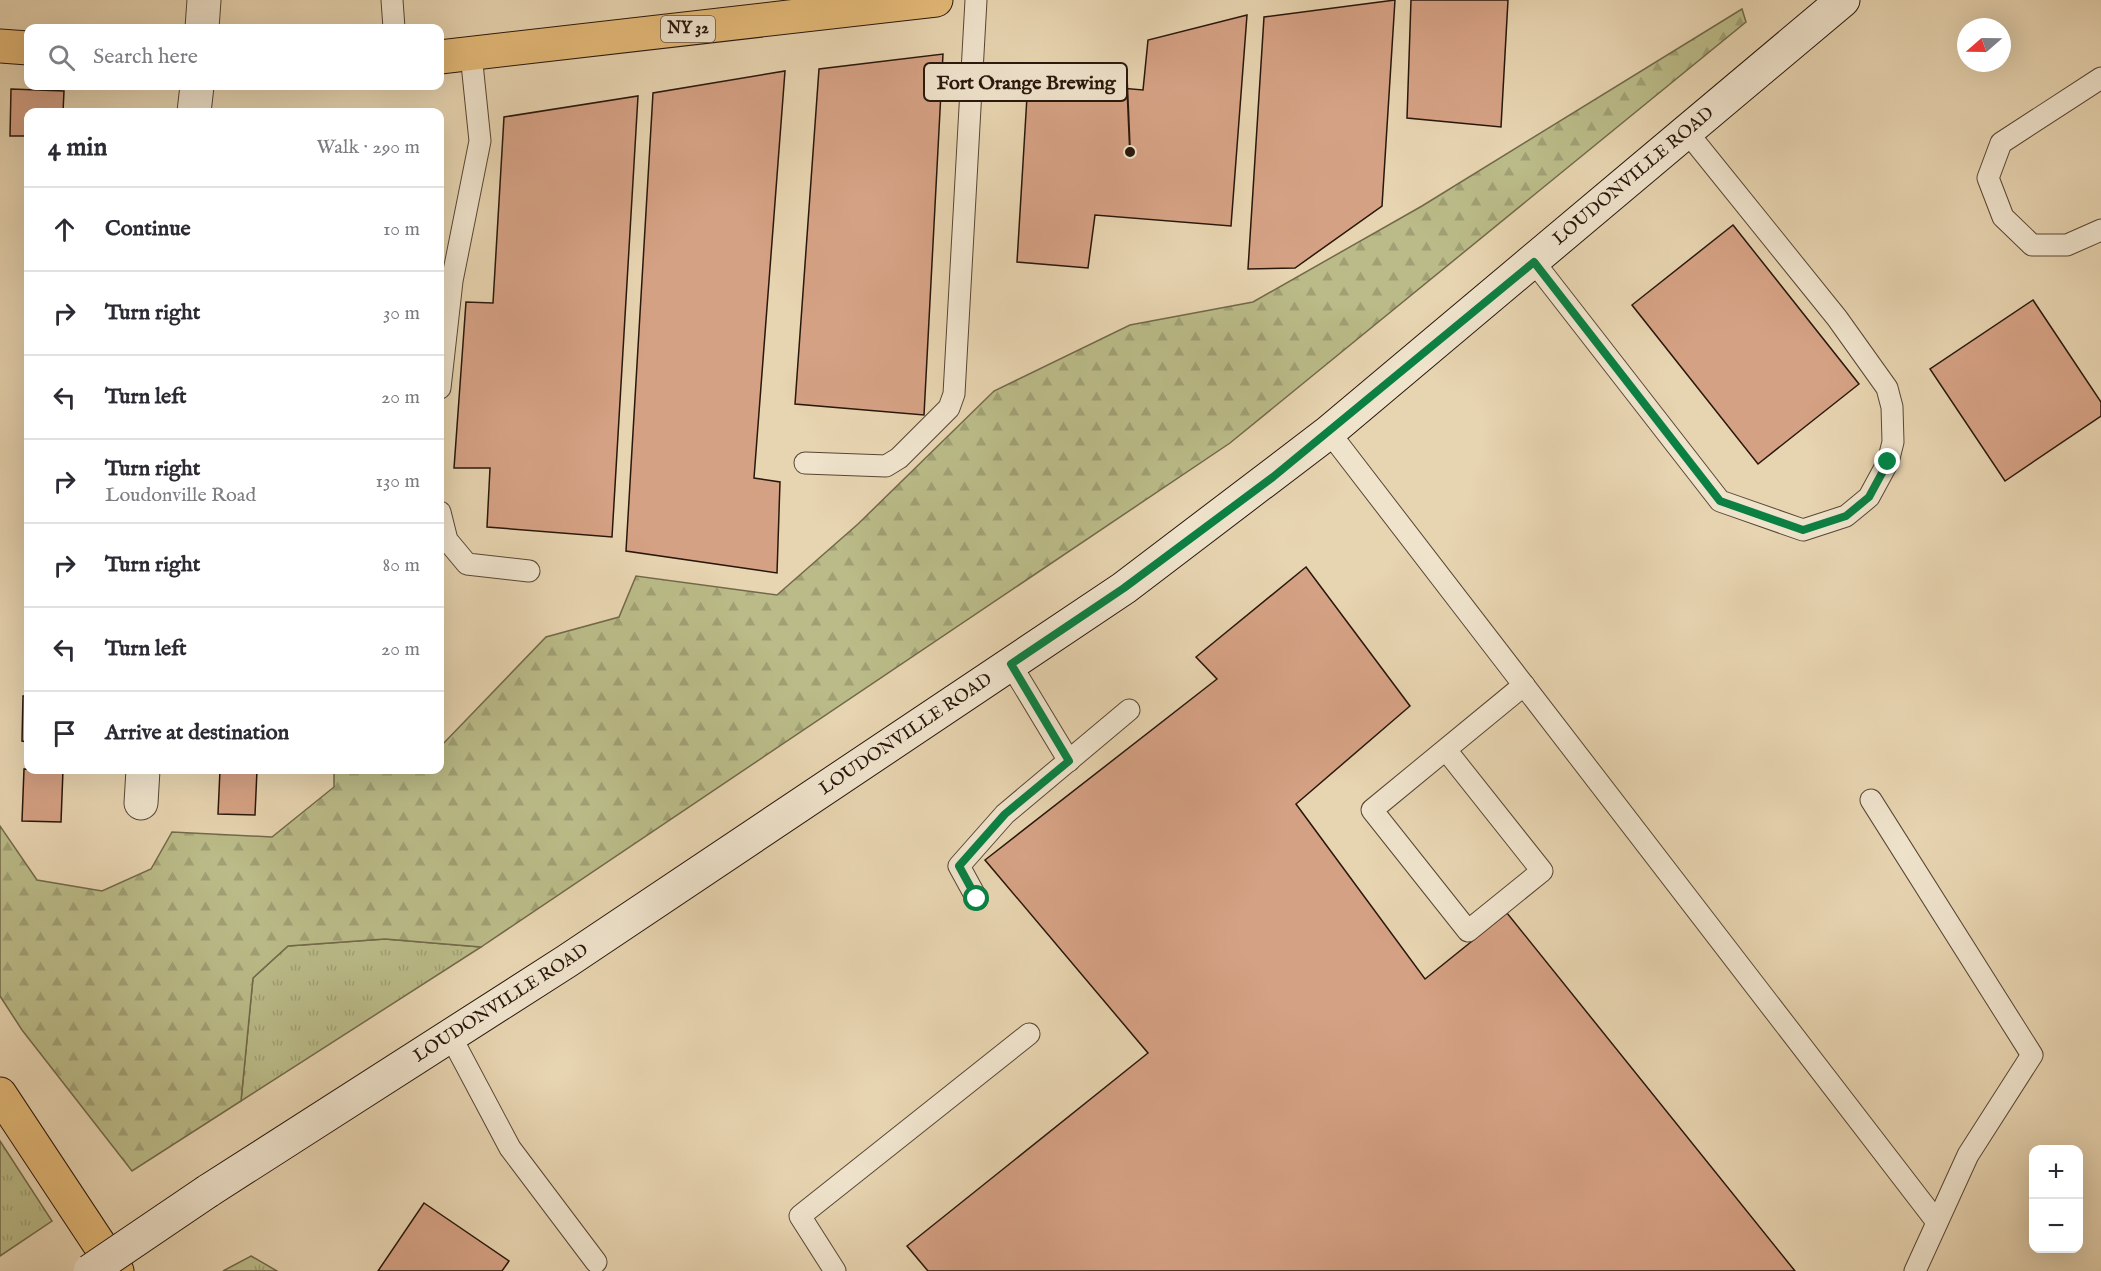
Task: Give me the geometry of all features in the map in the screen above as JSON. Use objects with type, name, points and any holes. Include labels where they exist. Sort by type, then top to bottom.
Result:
[{"type":"main road","points":[[202,24],[204,0]]},
{"type":"main road","name":"NY 32","points":[[455,56],[936,0]]},
{"type":"main road","name":"LOUDONVILLE ROAD","points":[[90,1271],[208,1191],[450,1035],[1011,664],[1162,561],[1329,432],[1843,0]]},
{"type":"main road","points":[[0,46],[24,48]]},
{"type":"main road","points":[[194,108],[197,90]]},
{"type":"main road","points":[[141,803],[143,774]]},
{"type":"main road","points":[[0,1094],[117,1271]]},
{"type":"lane","points":[[392,0],[394,24]]},
{"type":"lane","points":[[805,463],[886,466],[899,458],[949,408],[954,394],[975,0]]},
{"type":"lane","points":[[444,352],[452,281],[480,141],[455,56]]},
{"type":"lane","points":[[2101,78],[2001,143],[1988,177],[2003,216],[2032,245],[2067,245],[2101,230]]},
{"type":"lane","points":[[1534,262],[1720,501],[1803,530],[1846,516],[1869,497],[1888,462],[1893,442],[1892,407],[1887,388],[1837,318],[1688,132]]},
{"type":"lane","points":[[1329,432],[1937,1222]]},
{"type":"lane","points":[[444,528],[447,540],[468,564],[529,571]]},
{"type":"lane","points":[[1011,664],[1069,761]]},
{"type":"lane","points":[[1446,750],[1542,871],[1468,931],[1372,810],[1524,685]]},
{"type":"lane","points":[[977,899],[959,866],[1005,814],[1129,710]]},
{"type":"lane","points":[[1871,800],[2032,1055],[1968,1155],[1915,1271]]},
{"type":"lane","points":[[835,1271],[800,1216],[1029,1034]]},
{"type":"lane","points":[[450,1035],[510,1148],[596,1262]]},
{"type":"green space","points":[[1742,9],[1746,22],[1230,443],[481,947],[385,939],[288,946],[253,978],[241,1101],[132,1171],[22,1030],[0,996],[0,826],[37,880],[102,891],[151,869],[172,832],[272,837],[334,787],[334,774],[444,774],[444,743],[546,637],[619,617],[636,576],[777,595],[858,524],[994,391],[1130,325],[1253,302],[1422,206]]},
{"type":"green space","points":[[385,939],[481,947],[241,1101],[253,978],[288,946]]},
{"type":"green space","points":[[0,1141],[52,1221],[0,1256]]},
{"type":"green space","points":[[251,1256],[277,1271],[223,1271]]},
{"type":"building","points":[[1395,0],[1382,206],[1295,268],[1248,269],[1264,17]]},
{"type":"building","points":[[1411,0],[1508,0],[1501,127],[1407,118]]},
{"type":"building","points":[[1247,15],[1231,226],[1095,215],[1088,268],[1017,262],[1028,80],[1143,90],[1148,40]]},
{"type":"building","points":[[943,54],[924,415],[795,404],[819,69]]},
{"type":"building","points":[[785,71],[754,478],[780,482],[777,573],[626,551],[653,93]]},
{"type":"building","points":[[11,89],[64,91],[63,108],[24,108],[24,136],[10,136]]},
{"type":"building","points":[[638,96],[612,537],[487,527],[490,468],[454,468],[466,302],[493,303],[504,117]]},
{"type":"building","points":[[1733,225],[1859,384],[1758,464],[1632,305]]},
{"type":"building","points":[[2033,300],[2101,402],[2101,416],[2005,481],[1930,369]]},
{"type":"building","points":[[1306,567],[1410,706],[1296,804],[1425,979],[1507,913],[1795,1271],[928,1271],[907,1246],[1148,1053],[985,860],[1217,679],[1196,657]]},
{"type":"building","points":[[23,696],[24,696],[24,741],[22,741]]},
{"type":"building","points":[[24,769],[24,774],[63,774],[61,822],[22,821]]},
{"type":"building","points":[[220,774],[257,774],[255,815],[218,814]]},
{"type":"building","points":[[424,1203],[509,1261],[502,1271],[378,1271]]},
{"type":"place","name":"Fort Orange Brewing","points":[[1130,152]]},
{"type":"route","points":[[977,899],[959,866],[1005,814],[1069,761],[1011,664],[1124,588],[1273,477],[1534,262],[1720,501],[1803,530],[1846,516],[1869,497],[1888,462]]}]
